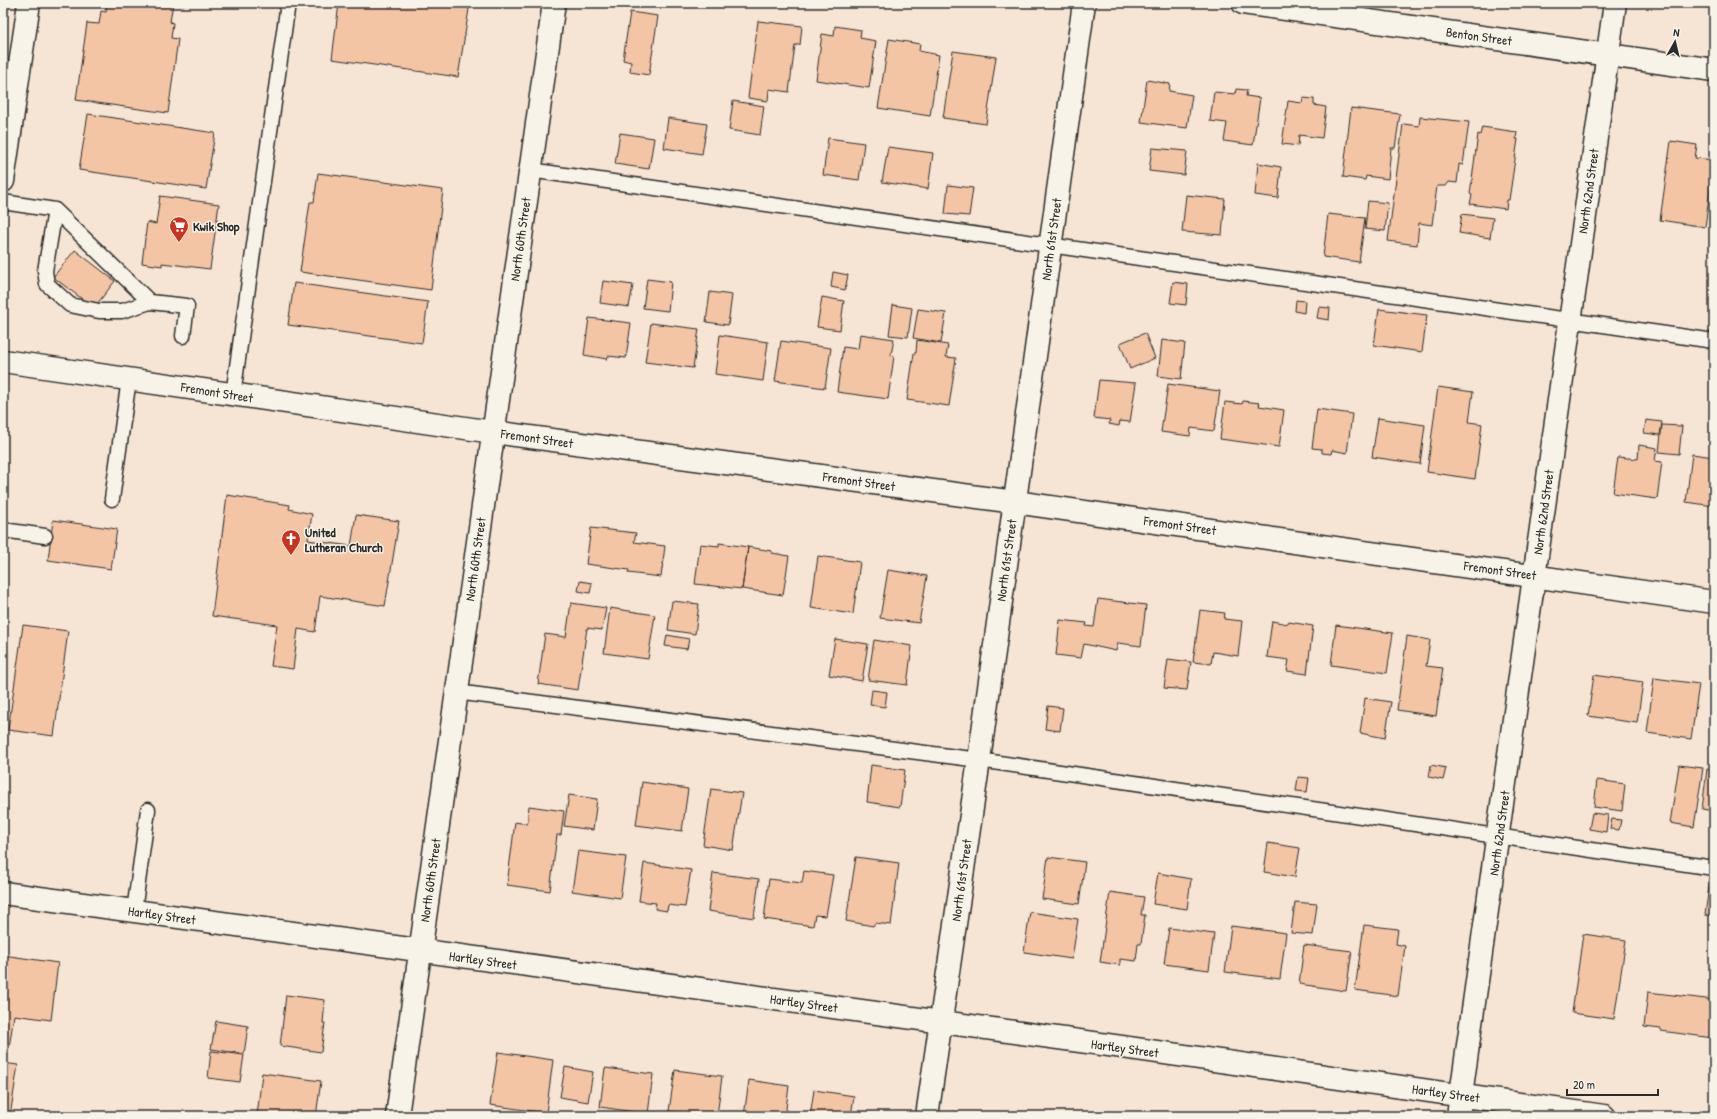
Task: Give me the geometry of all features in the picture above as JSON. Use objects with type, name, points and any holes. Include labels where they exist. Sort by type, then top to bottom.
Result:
[{"type":"street","points":[[3,180],[29,3]]},
{"type":"street","name":"North 60th Street","points":[[397,1116],[554,3]]},
{"type":"street","name":"North 61st Street","points":[[927,1116],[979,760],[1084,3]]},
{"type":"street","name":"Benton Street","points":[[1243,3],[1714,70]]},
{"type":"street","name":"North 62nd Street","points":[[1458,1116],[1615,3]]},
{"type":"street","name":"Fremont Street","points":[[3,361],[493,432],[1015,502],[1535,575],[1714,602]]},
{"type":"street","name":"Hartley Street","points":[[3,893],[420,952],[941,1021],[1604,1116]]},
{"type":"lane","points":[[233,395],[288,3]]},
{"type":"lane","points":[[530,170],[1714,342]]},
{"type":"lane","points":[[3,202],[55,210],[150,302]]},
{"type":"lane","points":[[55,210],[45,271],[47,284],[70,304],[98,311],[122,311],[150,302],[187,306],[183,336]]},
{"type":"lane","points":[[112,499],[129,379]]},
{"type":"lane","points":[[3,530],[45,536]]},
{"type":"lane","points":[[456,692],[979,760],[1498,835],[1714,868]]},
{"type":"lane","points":[[134,911],[148,810]]},
{"type":"green space","points":[[3,3],[9,3],[3,49]]},
{"type":"building","points":[[107,3],[173,3],[170,22],[173,23],[171,38],[178,39],[168,113],[76,100],[87,23],[99,24],[101,11],[106,12]]},
{"type":"building","points":[[339,3],[470,3],[458,77],[332,59]]},
{"type":"building","points":[[630,12],[658,16],[649,75],[630,72],[631,62],[623,60]]},
{"type":"building","points":[[758,21],[802,26],[800,45],[795,45],[789,92],[769,89],[768,101],[748,98]]},
{"type":"building","points":[[835,26],[861,30],[860,38],[876,41],[869,88],[816,80],[822,34],[834,36]]},
{"type":"building","points":[[889,39],[920,44],[919,51],[939,55],[930,116],[878,108]]},
{"type":"building","points":[[953,51],[996,57],[986,124],[943,118]]},
{"type":"building","points":[[1147,80],[1170,84],[1169,91],[1192,95],[1187,128],[1141,122]]},
{"type":"building","points":[[1236,89],[1247,90],[1246,96],[1260,98],[1253,145],[1224,141],[1227,123],[1210,121],[1214,92],[1235,94]]},
{"type":"building","points":[[1303,98],[1314,99],[1314,105],[1326,107],[1322,138],[1299,135],[1298,146],[1282,144],[1288,101],[1302,103]]},
{"type":"building","points":[[733,101],[764,106],[760,135],[729,130]]},
{"type":"building","points":[[1351,108],[1400,114],[1395,148],[1391,148],[1388,179],[1366,176],[1365,180],[1343,177]]},
{"type":"building","points":[[88,114],[215,133],[206,189],[79,170]]},
{"type":"building","points":[[1420,117],[1469,122],[1463,165],[1459,164],[1457,183],[1449,182],[1446,186],[1437,186],[1432,225],[1419,223],[1417,245],[1388,241],[1403,124],[1419,126]]},
{"type":"building","points":[[668,118],[707,124],[702,154],[664,148]]},
{"type":"building","points":[[1482,127],[1517,132],[1516,139],[1518,139],[1509,200],[1507,200],[1506,209],[1470,204],[1478,134],[1480,135]]},
{"type":"building","points":[[620,133],[654,138],[649,169],[615,164]]},
{"type":"building","points":[[828,138],[864,143],[859,180],[823,175]]},
{"type":"building","points":[[1671,141],[1697,145],[1695,158],[1714,160],[1705,227],[1660,220]]},
{"type":"building","points":[[888,147],[933,153],[928,189],[882,182]]},
{"type":"building","points":[[1152,148],[1187,151],[1184,175],[1149,171]]},
{"type":"building","points":[[1258,163],[1281,167],[1278,198],[1255,195]]},
{"type":"building","points":[[318,173],[443,190],[431,290],[300,272],[310,202],[314,202]]},
{"type":"building","points":[[948,185],[973,188],[969,216],[945,214]]},
{"type":"building","points":[[1186,195],[1225,199],[1222,235],[1182,232]]},
{"type":"building","name":"Kwik Shop","points":[[160,196],[219,204],[210,269],[162,263],[162,266],[142,263],[147,222],[156,224]]},
{"type":"building","points":[[1368,201],[1388,203],[1385,231],[1365,229]]},
{"type":"building","points":[[1328,214],[1365,218],[1359,262],[1323,257]]},
{"type":"building","points":[[1462,214],[1493,218],[1490,238],[1459,233]]},
{"type":"building","points":[[75,250],[115,281],[94,308],[53,277]]},
{"type":"building","points":[[833,272],[848,275],[845,290],[831,287]]},
{"type":"building","points":[[647,279],[671,282],[668,311],[643,308]]},
{"type":"building","points":[[603,281],[633,285],[629,307],[600,303]]},
{"type":"building","points":[[1173,282],[1188,284],[1186,305],[1170,303]]},
{"type":"building","points":[[294,283],[428,302],[422,343],[288,325]]},
{"type":"building","points":[[710,292],[732,295],[728,325],[706,322]]},
{"type":"building","points":[[822,297],[844,301],[840,330],[817,327]]},
{"type":"building","points":[[1296,300],[1305,301],[1304,313],[1295,311]]},
{"type":"building","points":[[893,305],[912,308],[908,337],[889,335]]},
{"type":"building","points":[[1319,307],[1330,308],[1329,320],[1317,318]]},
{"type":"building","points":[[918,309],[946,313],[941,343],[913,338]]},
{"type":"building","points":[[1379,309],[1427,315],[1422,352],[1374,345]]},
{"type":"building","points":[[589,318],[631,323],[626,358],[608,356],[607,359],[584,355]]},
{"type":"building","points":[[651,323],[699,329],[693,368],[645,362]]},
{"type":"building","points":[[1145,333],[1155,358],[1130,369],[1120,343]]},
{"type":"building","points":[[860,334],[894,339],[891,355],[894,356],[888,399],[837,392],[843,347],[858,349]]},
{"type":"building","points":[[720,335],[768,342],[763,381],[715,374]]},
{"type":"building","points":[[917,340],[948,345],[946,357],[956,358],[949,406],[907,400]]},
{"type":"building","points":[[1162,340],[1185,343],[1181,379],[1158,376]]},
{"type":"building","points":[[781,341],[831,348],[825,388],[775,381]]},
{"type":"building","points":[[1099,380],[1136,383],[1130,422],[1120,421],[1119,426],[1109,424],[1110,420],[1094,418]]},
{"type":"building","points":[[1168,384],[1220,391],[1214,431],[1191,428],[1190,436],[1161,432]]},
{"type":"building","points":[[1438,387],[1473,392],[1469,422],[1482,424],[1475,479],[1427,472]]},
{"type":"building","points":[[1243,401],[1260,403],[1259,406],[1284,410],[1279,447],[1220,439],[1225,402],[1242,404]]},
{"type":"building","points":[[1317,409],[1352,414],[1347,453],[1332,450],[1331,454],[1322,453],[1322,449],[1312,448]]},
{"type":"building","points":[[1378,418],[1425,425],[1420,464],[1372,457]]},
{"type":"building","points":[[1646,420],[1662,422],[1660,435],[1644,433]]},
{"type":"building","points":[[1662,425],[1682,426],[1679,454],[1659,452]]},
{"type":"building","points":[[1639,445],[1657,448],[1655,461],[1662,462],[1657,499],[1613,493],[1618,457],[1638,459]]},
{"type":"building","points":[[1692,454],[1714,457],[1714,506],[1686,502]]},
{"type":"building","points":[[227,495],[290,505],[289,509],[312,514],[308,540],[351,546],[356,515],[399,521],[385,606],[320,596],[315,632],[298,629],[293,669],[271,666],[277,625],[212,616]]},
{"type":"building","points":[[53,520],[117,529],[111,569],[48,560]]},
{"type":"building","points":[[591,528],[636,533],[634,542],[665,546],[661,577],[628,573],[629,570],[586,564]]},
{"type":"building","points":[[719,543],[748,547],[742,589],[695,584],[700,544],[719,546]]},
{"type":"building","points":[[748,547],[772,551],[772,553],[789,556],[783,595],[742,589]]},
{"type":"building","points":[[818,556],[860,562],[853,614],[811,608]]},
{"type":"building","points":[[888,570],[927,576],[919,623],[880,618]]},
{"type":"building","points":[[580,581],[592,583],[590,593],[578,591]]},
{"type":"building","points":[[1098,599],[1146,605],[1141,646],[1118,643],[1116,651],[1084,644],[1081,658],[1056,655],[1060,620],[1087,623],[1086,626],[1094,627]]},
{"type":"building","points":[[672,601],[699,604],[695,634],[668,630]]},
{"type":"building","points":[[571,603],[606,608],[602,630],[587,628],[578,690],[538,684],[545,634],[566,637]]},
{"type":"building","points":[[610,608],[655,615],[648,659],[604,653]]},
{"type":"building","points":[[1200,610],[1225,613],[1224,619],[1242,621],[1238,656],[1213,652],[1211,664],[1193,662]]},
{"type":"building","points":[[1272,621],[1313,626],[1307,674],[1287,671],[1289,660],[1267,657]]},
{"type":"building","points":[[23,625],[68,631],[54,736],[8,730]]},
{"type":"building","points":[[1336,625],[1393,633],[1387,673],[1331,665]]},
{"type":"building","points":[[667,635],[689,639],[687,649],[665,646]]},
{"type":"building","points":[[1407,636],[1430,640],[1426,666],[1443,668],[1436,716],[1397,710]]},
{"type":"building","points":[[835,639],[868,644],[862,681],[829,675]]},
{"type":"building","points":[[874,640],[912,646],[907,685],[868,680]]},
{"type":"building","points":[[1168,659],[1191,662],[1187,690],[1164,688]]},
{"type":"building","points":[[1594,675],[1643,682],[1637,723],[1588,716]]},
{"type":"building","points":[[1654,678],[1699,684],[1691,739],[1647,733]]},
{"type":"building","points":[[872,690],[887,692],[885,707],[870,705]]},
{"type":"building","points":[[1365,698],[1391,702],[1385,738],[1360,733]]},
{"type":"building","points":[[1048,706],[1063,708],[1060,731],[1045,729]]},
{"type":"building","points":[[871,765],[905,770],[900,807],[867,802]]},
{"type":"building","points":[[1431,765],[1446,768],[1443,780],[1429,777]]},
{"type":"building","points":[[1679,765],[1703,768],[1694,827],[1670,823]]},
{"type":"building","points":[[1707,769],[1714,770],[1714,811],[1702,809]]},
{"type":"building","points":[[1298,777],[1309,778],[1307,792],[1296,791]]},
{"type":"building","points":[[1597,780],[1625,784],[1622,811],[1594,807]]},
{"type":"building","points":[[642,782],[688,789],[682,831],[636,825]]},
{"type":"building","points":[[711,789],[742,793],[733,850],[703,845]]},
{"type":"building","points":[[569,795],[597,799],[593,830],[564,826]]},
{"type":"building","points":[[529,806],[564,811],[561,835],[557,835],[550,891],[507,885],[515,822],[527,824]]},
{"type":"building","points":[[1592,813],[1608,815],[1606,832],[1589,829]]},
{"type":"building","points":[[1612,819],[1621,820],[1619,830],[1610,829]]},
{"type":"building","points":[[1268,843],[1300,848],[1295,877],[1264,872]]},
{"type":"building","points":[[578,851],[626,857],[620,898],[572,891]]},
{"type":"building","points":[[856,857],[899,863],[891,925],[875,923],[873,926],[846,921]]},
{"type":"building","points":[[1048,857],[1085,862],[1079,904],[1042,899]]},
{"type":"building","points":[[644,863],[691,870],[685,907],[668,905],[667,911],[655,909],[656,903],[639,901]]},
{"type":"building","points":[[804,871],[833,875],[826,916],[815,915],[813,926],[764,919],[769,879],[802,883]]},
{"type":"building","points":[[713,873],[759,879],[754,918],[708,911]]},
{"type":"building","points":[[1158,873],[1191,879],[1187,909],[1153,904]]},
{"type":"building","points":[[1710,879],[1714,879],[1714,916],[1705,915]]},
{"type":"building","points":[[1110,892],[1144,897],[1141,915],[1145,915],[1141,944],[1138,944],[1136,961],[1120,959],[1120,965],[1100,962]]},
{"type":"building","points":[[1295,902],[1317,904],[1313,935],[1291,933]]},
{"type":"building","points":[[1030,912],[1078,919],[1072,959],[1024,952]]},
{"type":"building","points":[[1364,925],[1398,929],[1396,944],[1405,946],[1398,996],[1355,990]]},
{"type":"building","points":[[1231,926],[1286,933],[1280,979],[1225,972]]},
{"type":"building","points":[[1169,928],[1214,934],[1209,970],[1164,964]]},
{"type":"building","points":[[1583,934],[1626,940],[1614,1019],[1572,1013]]},
{"type":"building","points":[[1304,945],[1352,951],[1346,991],[1299,984]]},
{"type":"building","points":[[3,955],[58,963],[51,1020],[14,1015],[9,1048],[3,1048]]},
{"type":"building","points":[[1648,992],[1714,1000],[1713,1038],[1661,1031],[1661,1029],[1644,1027]]},
{"type":"building","points":[[286,995],[325,1000],[323,1023],[325,1023],[321,1052],[280,1046]]},
{"type":"building","points":[[216,1021],[248,1026],[244,1054],[211,1049]]},
{"type":"building","points":[[211,1051],[244,1055],[240,1082],[208,1078]]},
{"type":"building","points":[[498,1052],[553,1060],[546,1113],[490,1105]]},
{"type":"building","points":[[3,1063],[18,1065],[10,1116],[3,1116]]},
{"type":"building","points":[[565,1067],[593,1072],[588,1102],[560,1097]]},
{"type":"building","points":[[605,1068],[653,1074],[648,1114],[600,1107]]},
{"type":"building","points":[[675,1070],[722,1076],[717,1116],[669,1111]]},
{"type":"building","points":[[262,1073],[321,1081],[316,1116],[257,1116]]},
{"type":"building","points":[[749,1080],[789,1086],[785,1116],[744,1116]]},
{"type":"building","points":[[814,1090],[854,1096],[851,1116],[810,1116]]},
{"type":"place","name":"Kwik Shop","points":[[179,243]]},
{"type":"place","name":"United Lutheran Church","points":[[291,556]]}]
